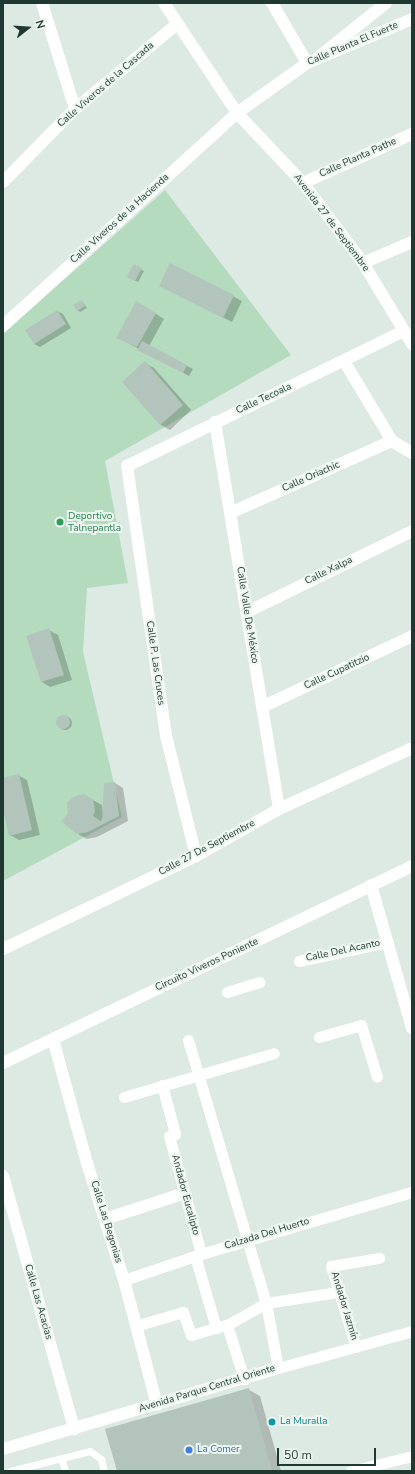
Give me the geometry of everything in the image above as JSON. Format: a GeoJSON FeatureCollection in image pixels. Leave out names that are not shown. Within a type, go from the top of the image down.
{"type":"FeatureCollection","features":[{"type":"Feature","properties":{"kind":"street"},"geometry":{"type":"LineString","coordinates":[[42,3],[74,109]]}},
{"type":"Feature","properties":{"kind":"street","name":"Avenida 27 de Septiembre"},"geometry":{"type":"LineString","coordinates":[[164,3],[237,113],[303,183],[362,263],[412,344]]}},
{"type":"Feature","properties":{"kind":"street"},"geometry":{"type":"LineString","coordinates":[[272,3],[307,63]]}},
{"type":"Feature","properties":{"kind":"street"},"geometry":{"type":"LineString","coordinates":[[319,56],[386,3]]}},
{"type":"Feature","properties":{"kind":"street","name":"Calle Planta El Fuerte"},"geometry":{"type":"LineString","coordinates":[[237,113],[319,56],[412,19]]}},
{"type":"Feature","properties":{"kind":"street","name":"Calle Viveros de la Cascada"},"geometry":{"type":"LineString","coordinates":[[3,182],[74,109],[177,24]]}},
{"type":"Feature","properties":{"kind":"street","name":"Calle Viveros de la Hacienda"},"geometry":{"type":"LineString","coordinates":[[3,326],[237,113]]}},
{"type":"Feature","properties":{"kind":"street","name":"Calle Planta Pathe"},"geometry":{"type":"LineString","coordinates":[[303,183],[412,134]]}},
{"type":"Feature","properties":{"kind":"street"},"geometry":{"type":"LineString","coordinates":[[362,263],[412,242]]}},
{"type":"Feature","properties":{"kind":"street","name":"Calle Tecoala"},"geometry":{"type":"LineString","coordinates":[[126,468],[130,462],[404,331]]}},
{"type":"Feature","properties":{"kind":"street"},"geometry":{"type":"LineString","coordinates":[[344,361],[392,441],[412,453]]}},
{"type":"Feature","properties":{"kind":"street","name":"Calle Valle De México"},"geometry":{"type":"LineString","coordinates":[[215,422],[279,809]]}},
{"type":"Feature","properties":{"kind":"street","name":"Calle Oriachic"},"geometry":{"type":"LineString","coordinates":[[230,512],[392,441]]}},
{"type":"Feature","properties":{"kind":"street","name":"Calle P. Las Cruces"},"geometry":{"type":"LineString","coordinates":[[126,468],[166,736],[196,856]]}},
{"type":"Feature","properties":{"kind":"street","name":"Calle Xalpa"},"geometry":{"type":"LineString","coordinates":[[247,612],[412,531]]}},
{"type":"Feature","properties":{"kind":"street","name":"Calle Cupatitzio"},"geometry":{"type":"LineString","coordinates":[[262,707],[412,636]]}},
{"type":"Feature","properties":{"kind":"street","name":"Calle 27 De Septiembre"},"geometry":{"type":"LineString","coordinates":[[3,949],[196,856],[279,809],[412,748]]}},
{"type":"Feature","properties":{"kind":"street","name":"Circuito Viveros Poniente"},"geometry":{"type":"LineString","coordinates":[[3,1063],[412,866]]}},
{"type":"Feature","properties":{"kind":"street"},"geometry":{"type":"LineString","coordinates":[[370,885],[388,942],[412,1028]]}},
{"type":"Feature","properties":{"kind":"street","name":"Calle Del Acanto"},"geometry":{"type":"LineString","coordinates":[[298,960],[388,942]]}},
{"type":"Feature","properties":{"kind":"street"},"geometry":{"type":"LineString","coordinates":[[227,992],[260,982]]}},
{"type":"Feature","properties":{"kind":"street"},"geometry":{"type":"LineString","coordinates":[[319,1037],[361,1025],[377,1077]]}},
{"type":"Feature","properties":{"kind":"street","name":"Calle Las Begonias"},"geometry":{"type":"LineString","coordinates":[[53,1039],[124,1280],[157,1405]]}},
{"type":"Feature","properties":{"kind":"street"},"geometry":{"type":"LineString","coordinates":[[188,1040],[210,1121],[266,1303],[278,1368]]}},
{"type":"Feature","properties":{"kind":"street"},"geometry":{"type":"LineString","coordinates":[[124,1097],[198,1074],[246,1062],[274,1053]]}},
{"type":"Feature","properties":{"kind":"street","name":"Andador Eucalipto"},"geometry":{"type":"LineString","coordinates":[[162,1085],[198,1255],[221,1326],[244,1379]]}},
{"type":"Feature","properties":{"kind":"street","name":"Calle Las Acacias"},"geometry":{"type":"LineString","coordinates":[[3,1176],[74,1429]]}},
{"type":"Feature","properties":{"kind":"street"},"geometry":{"type":"LineString","coordinates":[[105,1219],[185,1193]]}},
{"type":"Feature","properties":{"kind":"street","name":"Calzada Del Huerto"},"geometry":{"type":"LineString","coordinates":[[124,1280],[198,1255],[412,1194]]}},
{"type":"Feature","properties":{"kind":"street","name":"Andador Jazmín"},"geometry":{"type":"LineString","coordinates":[[356,1347],[331,1266],[379,1258]]}},
{"type":"Feature","properties":{"kind":"street"},"geometry":{"type":"LineString","coordinates":[[135,1326],[183,1312],[191,1335],[221,1326],[266,1303],[339,1292]]}},
{"type":"Feature","properties":{"kind":"street","name":"Avenida Parque Central Oriente"},"geometry":{"type":"LineString","coordinates":[[3,1449],[157,1405],[278,1368],[412,1331]]}},
{"type":"Feature","properties":{"kind":"street"},"geometry":{"type":"LineString","coordinates":[[351,1471],[375,1468],[412,1456]]}},
{"type":"Feature","properties":{"kind":"lane"},"geometry":{"type":"LineString","coordinates":[[10,1471],[34,1469],[61,1458],[90,1451],[101,1459],[104,1471]]}},
{"type":"Feature","properties":{"kind":"lane"},"geometry":{"type":"LineString","coordinates":[[61,1458],[65,1471]]}},
{"type":"Feature","properties":{"kind":"green space","name":"Deportivo Talnepantla"},"geometry":{"type":"Polygon","coordinates":[[[165,190],[291,355],[105,461],[128,583],[87,588],[83,652],[122,817],[3,881],[3,334],[165,190]]]}},
{"type":"Feature","properties":{"kind":"building"},"geometry":{"type":"Polygon","coordinates":[[[170,263],[234,295],[223,318],[159,286],[170,263]]]}},
{"type":"Feature","properties":{"kind":"building"},"geometry":{"type":"Polygon","coordinates":[[[134,264],[142,268],[135,281],[127,277],[134,264]]]}},
{"type":"Feature","properties":{"kind":"building"},"geometry":{"type":"Polygon","coordinates":[[[82,300],[85,306],[77,311],[73,305],[82,300]]]}},
{"type":"Feature","properties":{"kind":"building"},"geometry":{"type":"Polygon","coordinates":[[[136,301],[156,313],[137,347],[116,338],[136,301]]]}},
{"type":"Feature","properties":{"kind":"building"},"geometry":{"type":"Polygon","coordinates":[[[57,310],[66,324],[34,344],[25,330],[57,310]]]}},
{"type":"Feature","properties":{"kind":"building"},"geometry":{"type":"Polygon","coordinates":[[[142,341],[187,365],[183,373],[137,350],[142,341]]]}},
{"type":"Feature","properties":{"kind":"building"},"geometry":{"type":"Polygon","coordinates":[[[145,361],[183,405],[160,425],[122,382],[145,361]]]}},
{"type":"Feature","properties":{"kind":"building"},"geometry":{"type":"Polygon","coordinates":[[[49,628],[64,675],[41,682],[26,636],[49,628]]]}},
{"type":"Feature","properties":{"kind":"building"},"geometry":{"type":"Polygon","coordinates":[[[63,715],[68,717],[70,722],[68,727],[63,729],[58,727],[56,722],[58,717],[63,715]]]}},
{"type":"Feature","properties":{"kind":"building"},"geometry":{"type":"Polygon","coordinates":[[[19,774],[32,830],[9,836],[3,809],[3,778],[19,774]]]}},
{"type":"Feature","properties":{"kind":"building"},"geometry":{"type":"Polygon","coordinates":[[[115,782],[119,816],[88,832],[77,834],[61,821],[68,814],[67,803],[73,797],[83,794],[93,799],[95,811],[93,816],[102,822],[104,783],[115,782]]]}},
{"type":"Feature","properties":{"kind":"building","name":"La Comer"},"geometry":{"type":"Polygon","coordinates":[[[249,1388],[272,1471],[117,1471],[105,1429],[249,1388]]]}},
{"type":"Feature","properties":{"kind":"place","name":"Deportivo Talnepantla"},"geometry":{"type":"Point","coordinates":[60,522]}},
{"type":"Feature","properties":{"kind":"place","name":"La Muralla"},"geometry":{"type":"Point","coordinates":[272,1422]}},
{"type":"Feature","properties":{"kind":"place","name":"La Comer"},"geometry":{"type":"Point","coordinates":[189,1450]}}]}
